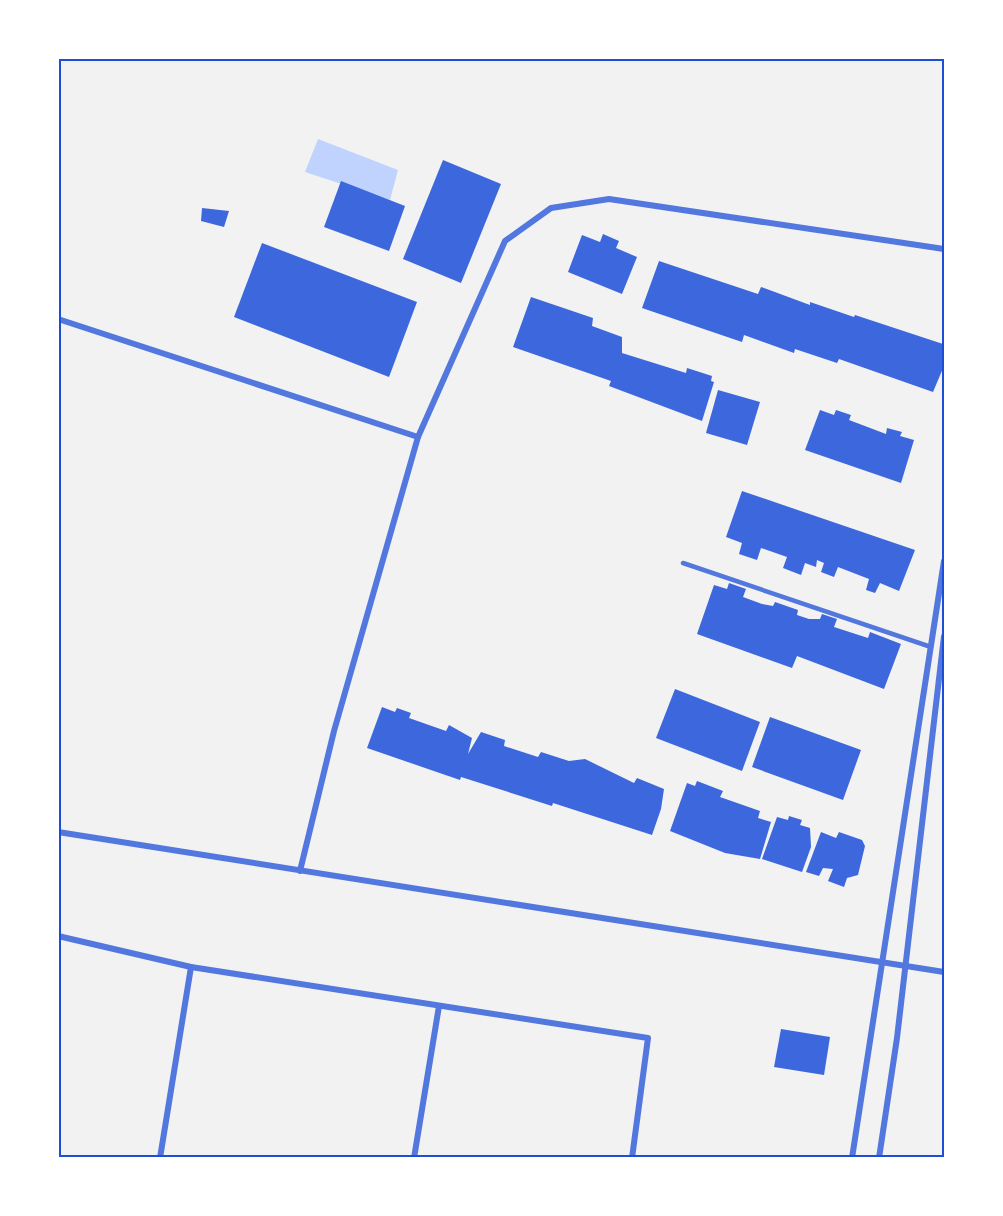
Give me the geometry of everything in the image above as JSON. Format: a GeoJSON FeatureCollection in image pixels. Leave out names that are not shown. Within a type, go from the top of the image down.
{"type":"FeatureCollection","features":[{"type":"Feature","properties":{"kind":"street"},"geometry":{"type":"LineString","coordinates":[[300,871],[334,730],[418,437],[505,241],[551,208],[609,199],[945,249]]}},
{"type":"Feature","properties":{"kind":"street"},"geometry":{"type":"LineString","coordinates":[[58,319],[418,437]]}},
{"type":"Feature","properties":{"kind":"street"},"geometry":{"type":"LineString","coordinates":[[852,1158],[945,561]]}},
{"type":"Feature","properties":{"kind":"street"},"geometry":{"type":"LineString","coordinates":[[879,1158],[945,636]]}},
{"type":"Feature","properties":{"kind":"street"},"geometry":{"type":"LineString","coordinates":[[58,832],[883,960],[945,972]]}},
{"type":"Feature","properties":{"kind":"street"},"geometry":{"type":"LineString","coordinates":[[58,936],[190,967],[648,1038],[632,1158]]}},
{"type":"Feature","properties":{"kind":"street"},"geometry":{"type":"LineString","coordinates":[[160,1158],[190,967]]}},
{"type":"Feature","properties":{"kind":"street"},"geometry":{"type":"LineString","coordinates":[[414,1158],[440,1006]]}},
{"type":"Feature","properties":{"kind":"lane"},"geometry":{"type":"LineString","coordinates":[[682,563],[931,647]]}},
{"type":"Feature","properties":{"kind":"water"},"geometry":{"type":"Polygon","coordinates":[[[318,139],[398,170],[390,200],[305,172],[318,139]]]}},
{"type":"Feature","properties":{"kind":"building"},"geometry":{"type":"Polygon","coordinates":[[[443,160],[501,184],[461,283],[403,259],[443,160]]]}},
{"type":"Feature","properties":{"kind":"building"},"geometry":{"type":"Polygon","coordinates":[[[341,181],[405,206],[389,251],[324,227],[341,181]]]}},
{"type":"Feature","properties":{"kind":"building"},"geometry":{"type":"Polygon","coordinates":[[[202,208],[229,211],[224,227],[201,221],[202,208]]]}},
{"type":"Feature","properties":{"kind":"building"},"geometry":{"type":"Polygon","coordinates":[[[603,234],[619,241],[616,248],[637,257],[622,294],[568,272],[582,235],[600,242],[603,234]]]}},
{"type":"Feature","properties":{"kind":"building"},"geometry":{"type":"Polygon","coordinates":[[[262,243],[417,302],[389,377],[234,317],[262,243]]]}},
{"type":"Feature","properties":{"kind":"building"},"geometry":{"type":"Polygon","coordinates":[[[659,261],[758,294],[761,287],[810,305],[810,302],[854,317],[855,315],[943,344],[944,366],[933,392],[839,359],[837,363],[795,349],[794,353],[744,335],[742,342],[642,308],[659,261]]]}},
{"type":"Feature","properties":{"kind":"building"},"geometry":{"type":"Polygon","coordinates":[[[531,297],[593,318],[592,326],[622,337],[622,353],[686,373],[687,368],[712,376],[711,381],[714,382],[702,421],[609,386],[611,381],[513,347],[531,297]]]}},
{"type":"Feature","properties":{"kind":"building"},"geometry":{"type":"Polygon","coordinates":[[[718,390],[760,402],[747,445],[706,433],[718,390]]]}},
{"type":"Feature","properties":{"kind":"building"},"geometry":{"type":"Polygon","coordinates":[[[820,410],[834,415],[836,410],[851,415],[849,420],[886,434],[887,428],[902,432],[900,436],[914,440],[901,483],[805,450],[820,410]]]}},
{"type":"Feature","properties":{"kind":"building"},"geometry":{"type":"Polygon","coordinates":[[[742,491],[915,550],[899,591],[880,583],[875,593],[866,590],[869,579],[838,567],[834,577],[821,572],[824,563],[817,560],[816,567],[805,563],[801,575],[783,568],[787,557],[761,548],[757,560],[739,554],[742,543],[726,537],[742,491]]]}},
{"type":"Feature","properties":{"kind":"building"},"geometry":{"type":"Polygon","coordinates":[[[729,583],[746,589],[743,597],[762,604],[773,606],[775,602],[798,610],[797,615],[809,619],[820,619],[822,614],[837,619],[834,627],[868,638],[870,632],[901,644],[884,689],[797,656],[792,668],[697,634],[714,585],[727,589],[729,583]]]}},
{"type":"Feature","properties":{"kind":"building"},"geometry":{"type":"Polygon","coordinates":[[[675,689],[760,722],[742,771],[656,738],[675,689]]]}},
{"type":"Feature","properties":{"kind":"building"},"geometry":{"type":"Polygon","coordinates":[[[382,707],[395,712],[397,708],[411,713],[409,718],[446,731],[449,725],[472,738],[468,754],[481,732],[505,740],[504,746],[538,757],[541,752],[569,761],[585,759],[634,783],[637,778],[664,789],[661,809],[652,835],[553,803],[552,806],[461,777],[460,780],[367,748],[382,707]]]}},
{"type":"Feature","properties":{"kind":"building"},"geometry":{"type":"Polygon","coordinates":[[[770,717],[861,750],[843,800],[752,767],[770,717]]]}},
{"type":"Feature","properties":{"kind":"building"},"geometry":{"type":"Polygon","coordinates":[[[697,781],[723,791],[720,797],[760,811],[758,818],[771,822],[760,859],[725,853],[670,831],[687,783],[695,786],[697,781]]]}},
{"type":"Feature","properties":{"kind":"building"},"geometry":{"type":"Polygon","coordinates":[[[789,816],[802,820],[800,825],[810,828],[811,847],[802,872],[762,859],[777,817],[788,820],[789,816]]]}},
{"type":"Feature","properties":{"kind":"building"},"geometry":{"type":"Polygon","coordinates":[[[821,832],[836,838],[839,832],[862,840],[865,846],[858,875],[847,878],[844,887],[828,881],[833,869],[823,868],[819,876],[806,872],[821,832]]]}},
{"type":"Feature","properties":{"kind":"building"},"geometry":{"type":"Polygon","coordinates":[[[781,1029],[830,1037],[824,1075],[774,1067],[781,1029]]]}}]}
